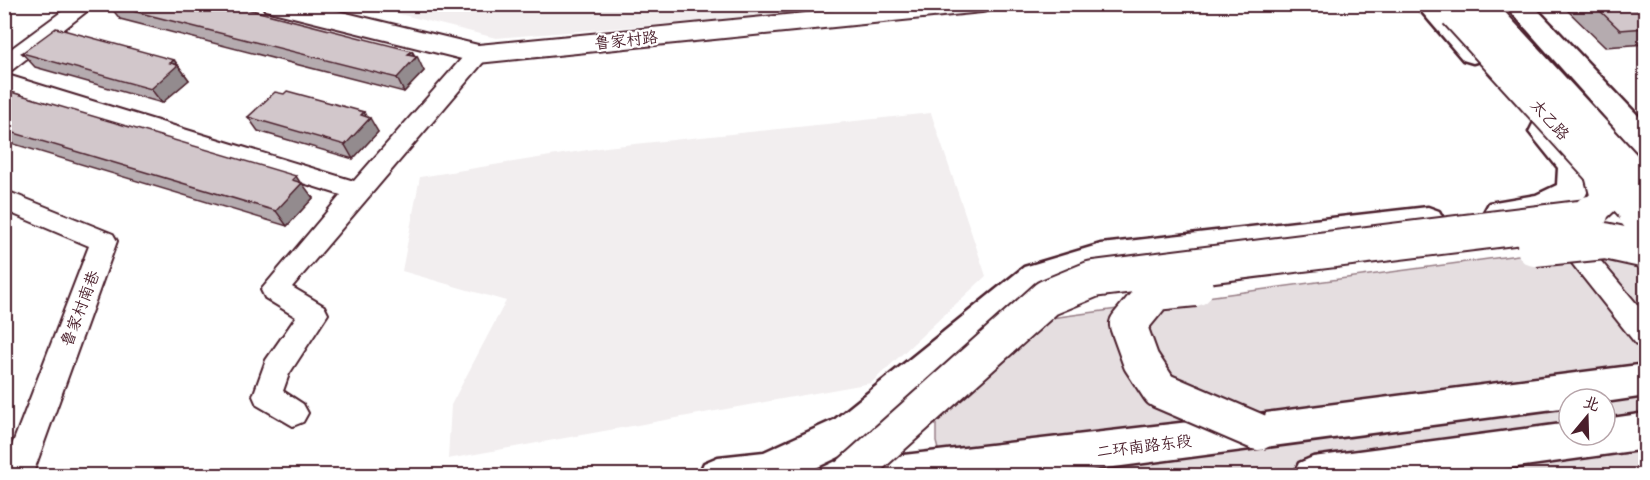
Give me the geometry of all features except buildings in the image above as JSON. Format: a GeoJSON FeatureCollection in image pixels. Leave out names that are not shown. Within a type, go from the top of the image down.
{"type":"FeatureCollection","features":[{"type":"Feature","properties":{"kind":"main road"},"geometry":{"type":"LineString","coordinates":[[1517,4],[1622,164]]}},
{"type":"Feature","properties":{"kind":"main road"},"geometry":{"type":"LineString","coordinates":[[1442,9],[1622,164]]}},
{"type":"Feature","properties":{"kind":"main road","name":"太乙路"},"geometry":{"type":"LineString","coordinates":[[1485,12],[1622,164],[1646,186]]}},
{"type":"Feature","properties":{"kind":"main road"},"geometry":{"type":"LineString","coordinates":[[718,476],[762,473],[848,433],[1036,277],[1101,257],[1541,207],[1622,164]]}},
{"type":"Feature","properties":{"kind":"main road"},"geometry":{"type":"LineString","coordinates":[[848,476],[1047,298],[1093,279],[1586,218],[1606,199],[1622,164]]}},
{"type":"Feature","properties":{"kind":"main road","name":"太乙路"},"geometry":{"type":"LineString","coordinates":[[1622,164],[1646,224]]}},
{"type":"Feature","properties":{"kind":"main road"},"geometry":{"type":"LineString","coordinates":[[1258,432],[1160,390],[1141,361],[1128,325],[1155,292],[1605,240],[1634,245],[1646,250]]}},
{"type":"Feature","properties":{"kind":"main road","name":"二环南路东段"},"geometry":{"type":"LineString","coordinates":[[886,476],[1258,432],[1646,380]]}},
{"type":"Feature","properties":{"kind":"main road"},"geometry":{"type":"LineString","coordinates":[[1314,476],[1646,431]]}},
{"type":"Feature","properties":{"kind":"street"},"geometry":{"type":"LineString","coordinates":[[4,65],[86,4]]}},
{"type":"Feature","properties":{"kind":"street","name":"鲁家村路"},"geometry":{"type":"LineString","coordinates":[[274,4],[478,54],[982,4]]}},
{"type":"Feature","properties":{"kind":"street"},"geometry":{"type":"LineString","coordinates":[[293,413],[267,396],[276,369],[314,314],[274,290],[478,54]]}},
{"type":"Feature","properties":{"kind":"street"},"geometry":{"type":"LineString","coordinates":[[4,81],[360,192]]}},
{"type":"Feature","properties":{"kind":"street","name":"鲁家村南巷"},"geometry":{"type":"LineString","coordinates":[[4,199],[104,241],[16,476]]}},
{"type":"Feature","properties":{"kind":"street"},"geometry":{"type":"LineString","coordinates":[[1541,207],[1646,336]]}},
{"type":"Feature","properties":{"kind":"shaded area"},"geometry":{"type":"Polygon","coordinates":[[[363,5],[897,5],[496,38],[363,5]]]}},
{"type":"Feature","properties":{"kind":"shaded area"},"geometry":{"type":"Polygon","coordinates":[[[931,113],[986,276],[871,383],[448,459],[451,405],[506,301],[402,271],[420,177],[606,147],[931,113]]]}},
{"type":"Feature","properties":{"kind":"shaded area"},"geometry":{"type":"Polygon","coordinates":[[[1547,251],[1645,262],[1645,475],[945,476],[936,442],[936,415],[1051,318],[1547,251]]]}}]}
